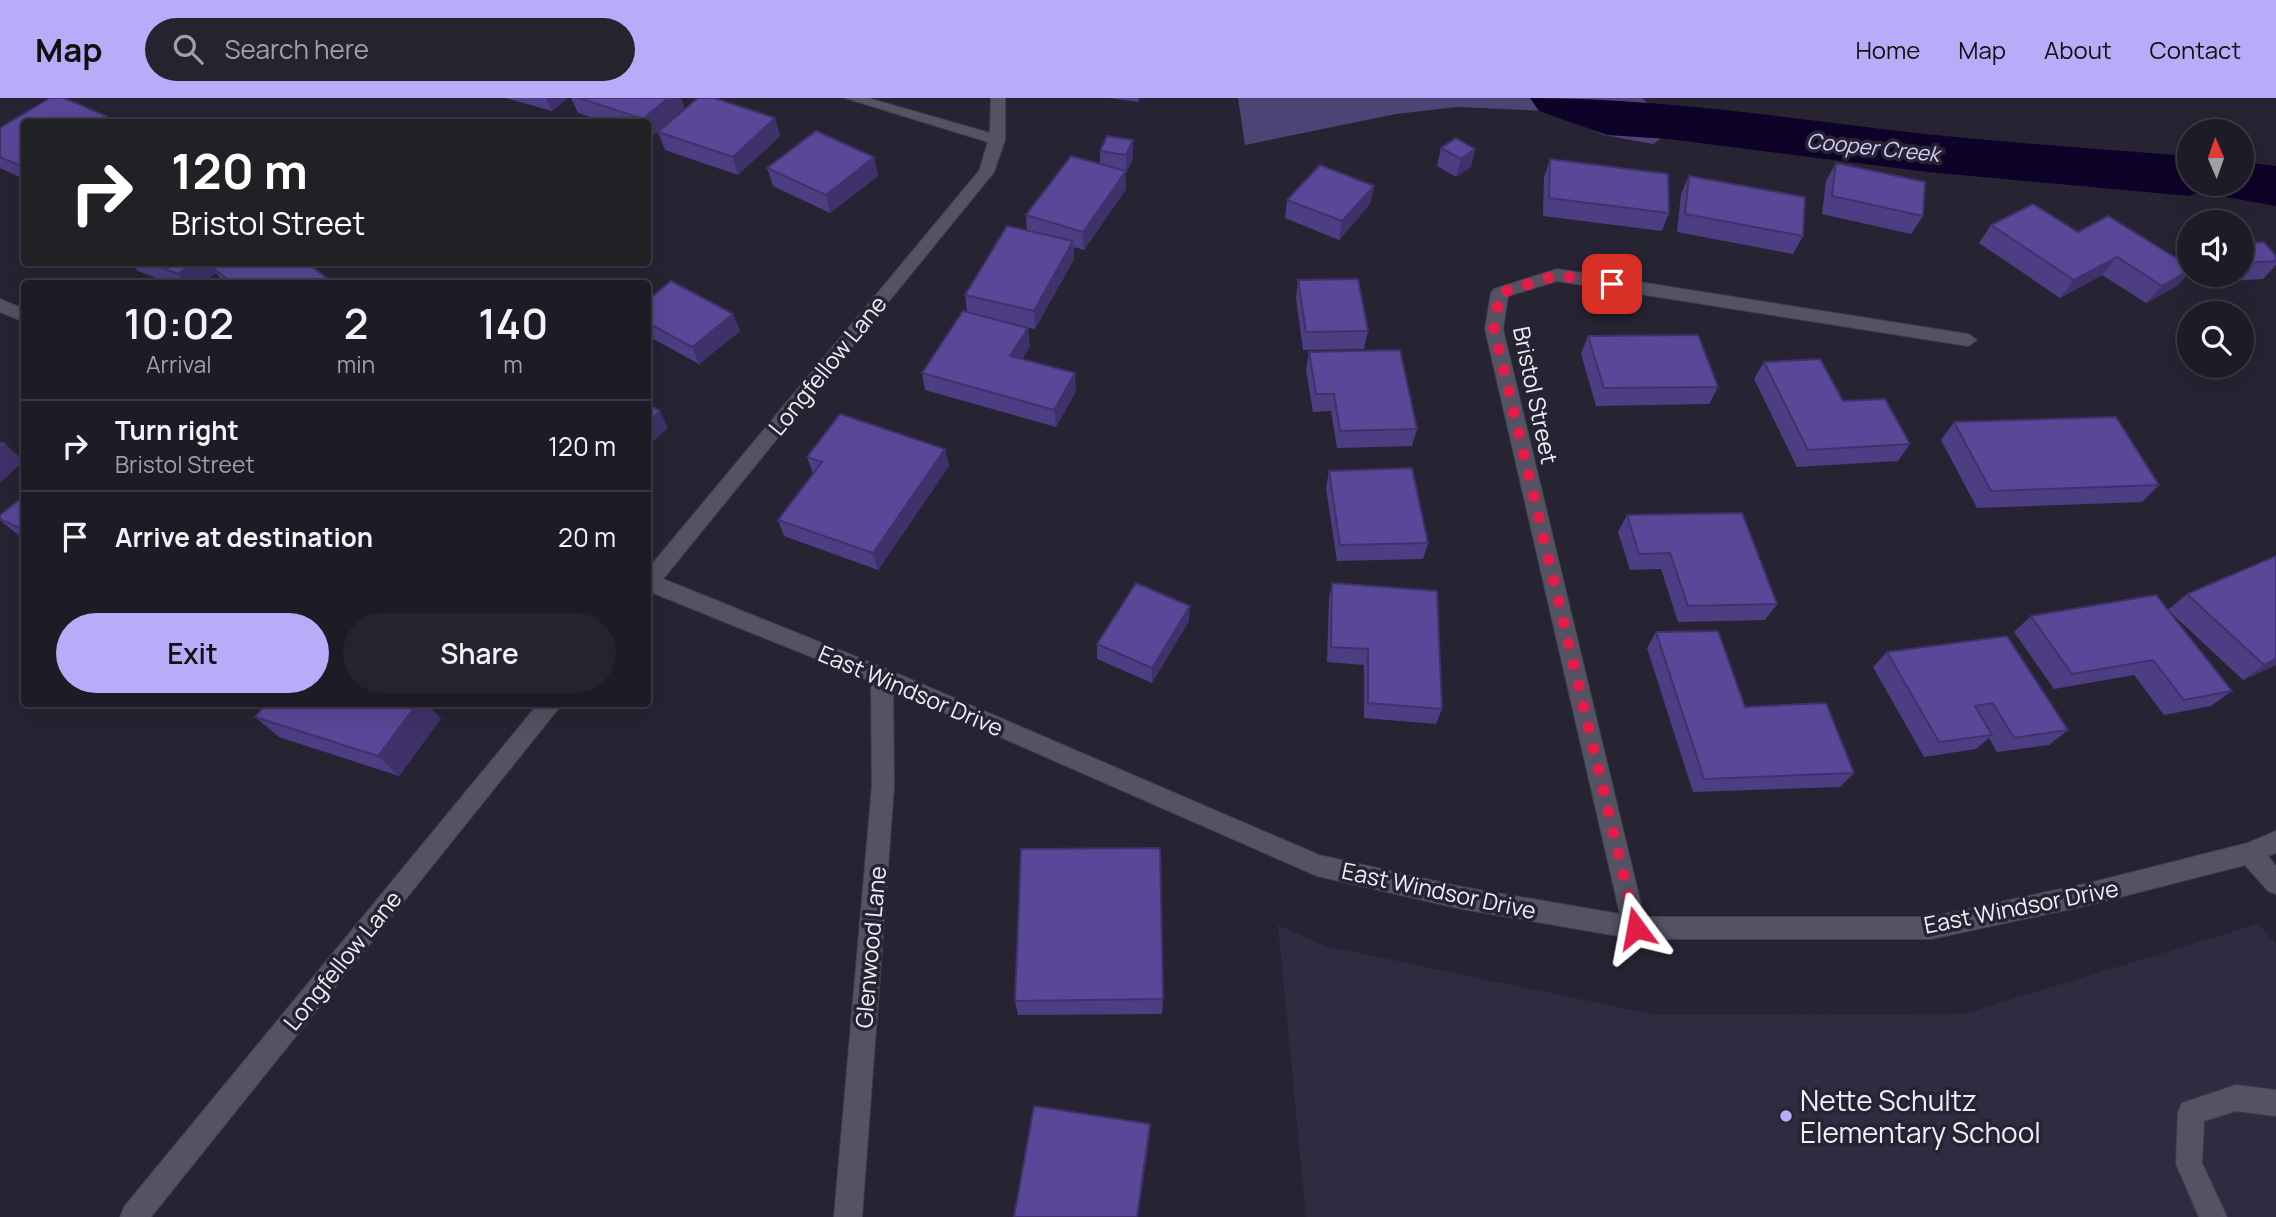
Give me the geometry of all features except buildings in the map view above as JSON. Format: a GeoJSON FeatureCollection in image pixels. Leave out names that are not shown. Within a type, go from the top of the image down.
{"type":"FeatureCollection","features":[{"type":"Feature","properties":{"kind":"street"},"geometry":{"type":"LineString","coordinates":[[852,98],[997,140]]}},
{"type":"Feature","properties":{"kind":"street","name":"Longfellow Lane"},"geometry":{"type":"LineString","coordinates":[[651,578],[986,172],[997,140],[998,98]]}},
{"type":"Feature","properties":{"kind":"street","name":"Bristol Street"},"geometry":{"type":"LineString","coordinates":[[1636,928],[1494,329],[1500,293],[1557,275],[1968,340]]}},
{"type":"Feature","properties":{"kind":"street"},"geometry":{"type":"LineString","coordinates":[[0,305],[21,315]]}},
{"type":"Feature","properties":{"kind":"street","name":"East Windsor Drive"},"geometry":{"type":"LineString","coordinates":[[651,583],[882,676],[1317,865],[1462,898],[1636,928],[1931,928],[2090,894],[2250,853],[2276,842]]}},
{"type":"Feature","properties":{"kind":"street","name":"Glenwood Lane"},"geometry":{"type":"LineString","coordinates":[[848,1217],[883,786],[882,676]]}},
{"type":"Feature","properties":{"kind":"street","name":"Longfellow Lane"},"geometry":{"type":"LineString","coordinates":[[134,1217],[549,707]]}},
{"type":"Feature","properties":{"kind":"street"},"geometry":{"type":"LineString","coordinates":[[2250,853],[2276,883]]}},
{"type":"Feature","properties":{"kind":"street"},"geometry":{"type":"LineString","coordinates":[[2213,1217],[2189,1164],[2191,1112],[2236,1098],[2276,1104]]}},
{"type":"Feature","properties":{"kind":"shaded area"},"geometry":{"type":"Polygon","coordinates":[[[1238,98],[1642,98],[1675,129],[1653,144],[1604,135],[1547,111],[1457,107],[1396,114],[1245,145],[1238,98]]]}},
{"type":"Feature","properties":{"kind":"shaded area","name":"Nette Schultz Elementary School"},"geometry":{"type":"Polygon","coordinates":[[[2258,924],[2276,944],[2276,1217],[1306,1217],[1278,925],[1325,946],[1656,1015],[1963,1014],[2258,924]]]}},
{"type":"Feature","properties":{"kind":"waterway","name":"Cooper Creek"},"geometry":{"type":"LineString","coordinates":[[1560,98],[1607,117],[1668,121],[1928,153],[2177,175]]}},
{"type":"Feature","properties":{"kind":"waterway","name":"Cooper Creek"},"geometry":{"type":"LineString","coordinates":[[2254,183],[2276,186]]}},
{"type":"Feature","properties":{"kind":"place","name":"Nette Schultz Elementary School"},"geometry":{"type":"Point","coordinates":[1786,1116]}},
{"type":"Feature","properties":{"kind":"route"},"geometry":{"type":"LineString","coordinates":[[1612,284],[1557,275],[1500,293],[1494,329],[1636,928]]}}]}
